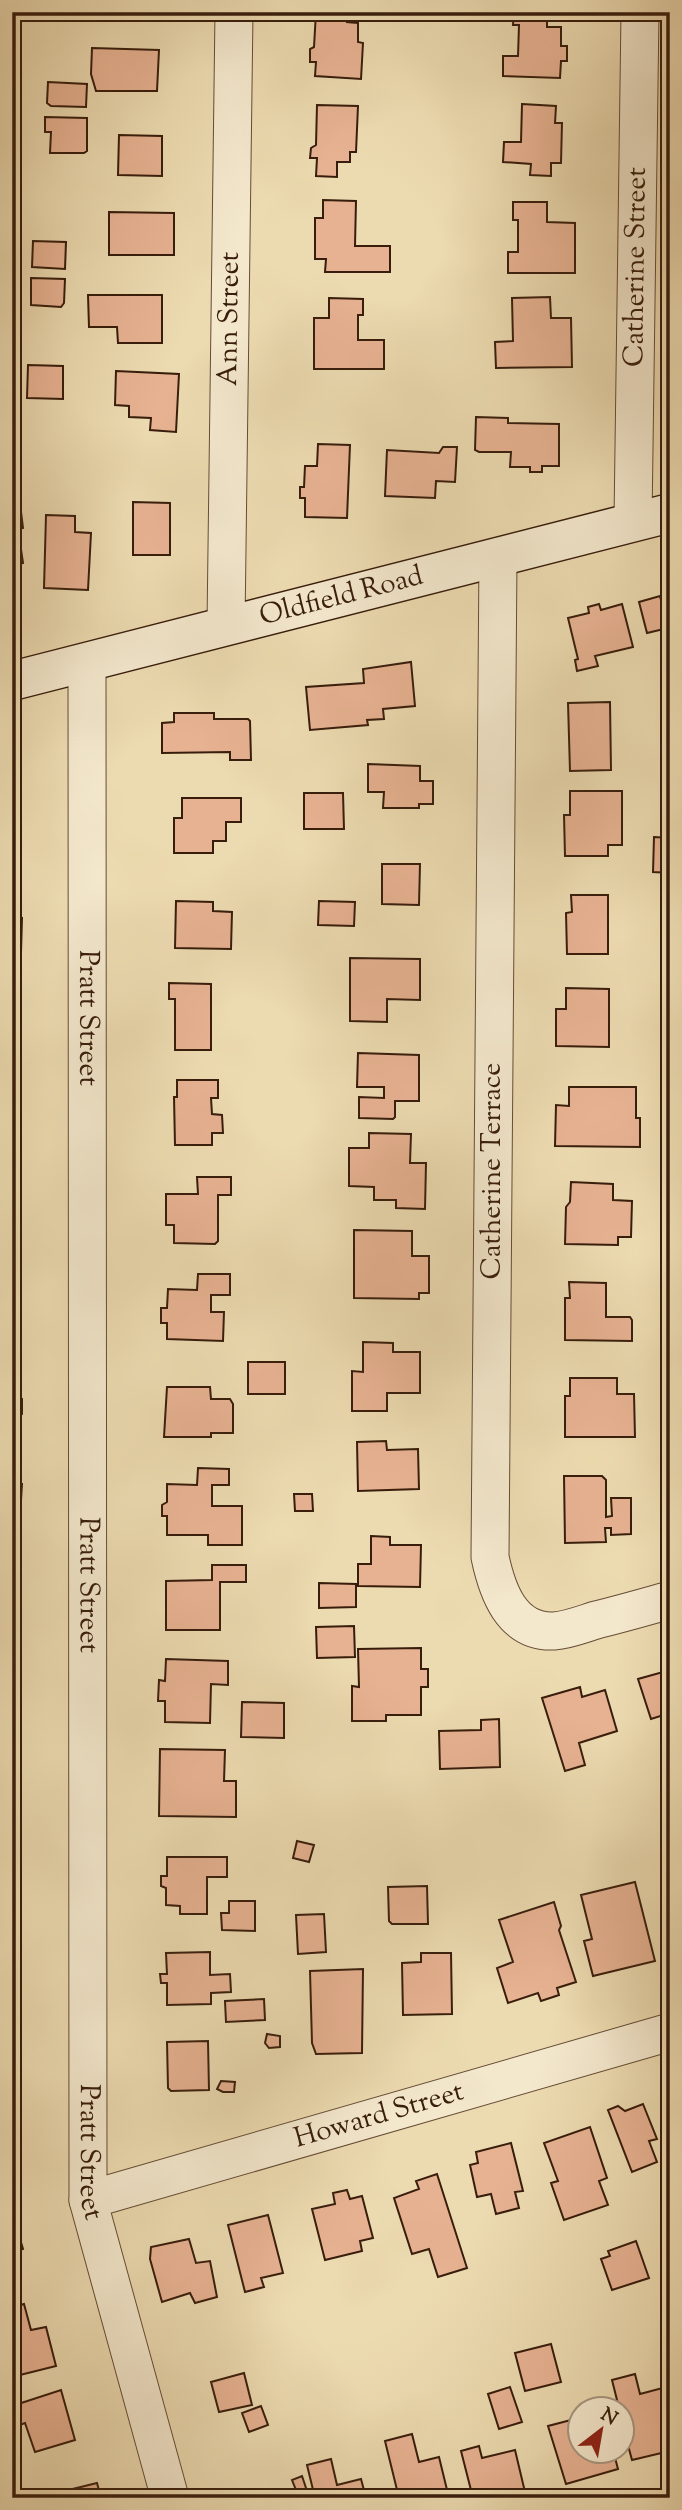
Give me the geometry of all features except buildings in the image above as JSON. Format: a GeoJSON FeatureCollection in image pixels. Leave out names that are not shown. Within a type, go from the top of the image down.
{"type":"FeatureCollection","features":[{"type":"Feature","properties":{"kind":"street","name":"Ann Street"},"geometry":{"type":"LineString","coordinates":[[226,625],[234,12]]}},
{"type":"Feature","properties":{"kind":"street","name":"Catherine Street"},"geometry":{"type":"LineString","coordinates":[[633,521],[640,12]]}},
{"type":"Feature","properties":{"kind":"street","name":"Oldfield Road"},"geometry":{"type":"LineString","coordinates":[[12,681],[670,513]]}},
{"type":"Feature","properties":{"kind":"street","name":"Catherine Terrace"},"geometry":{"type":"LineString","coordinates":[[498,557],[490,1557],[495,1584],[504,1603],[515,1616],[534,1629],[554,1631],[670,1600]]}},
{"type":"Feature","properties":{"kind":"street","name":"Pratt Street"},"geometry":{"type":"LineString","coordinates":[[87,663],[88,2200],[170,2498]]}},
{"type":"Feature","properties":{"kind":"street","name":"Howard Street"},"geometry":{"type":"LineString","coordinates":[[88,2200],[670,2032]]}}]}
